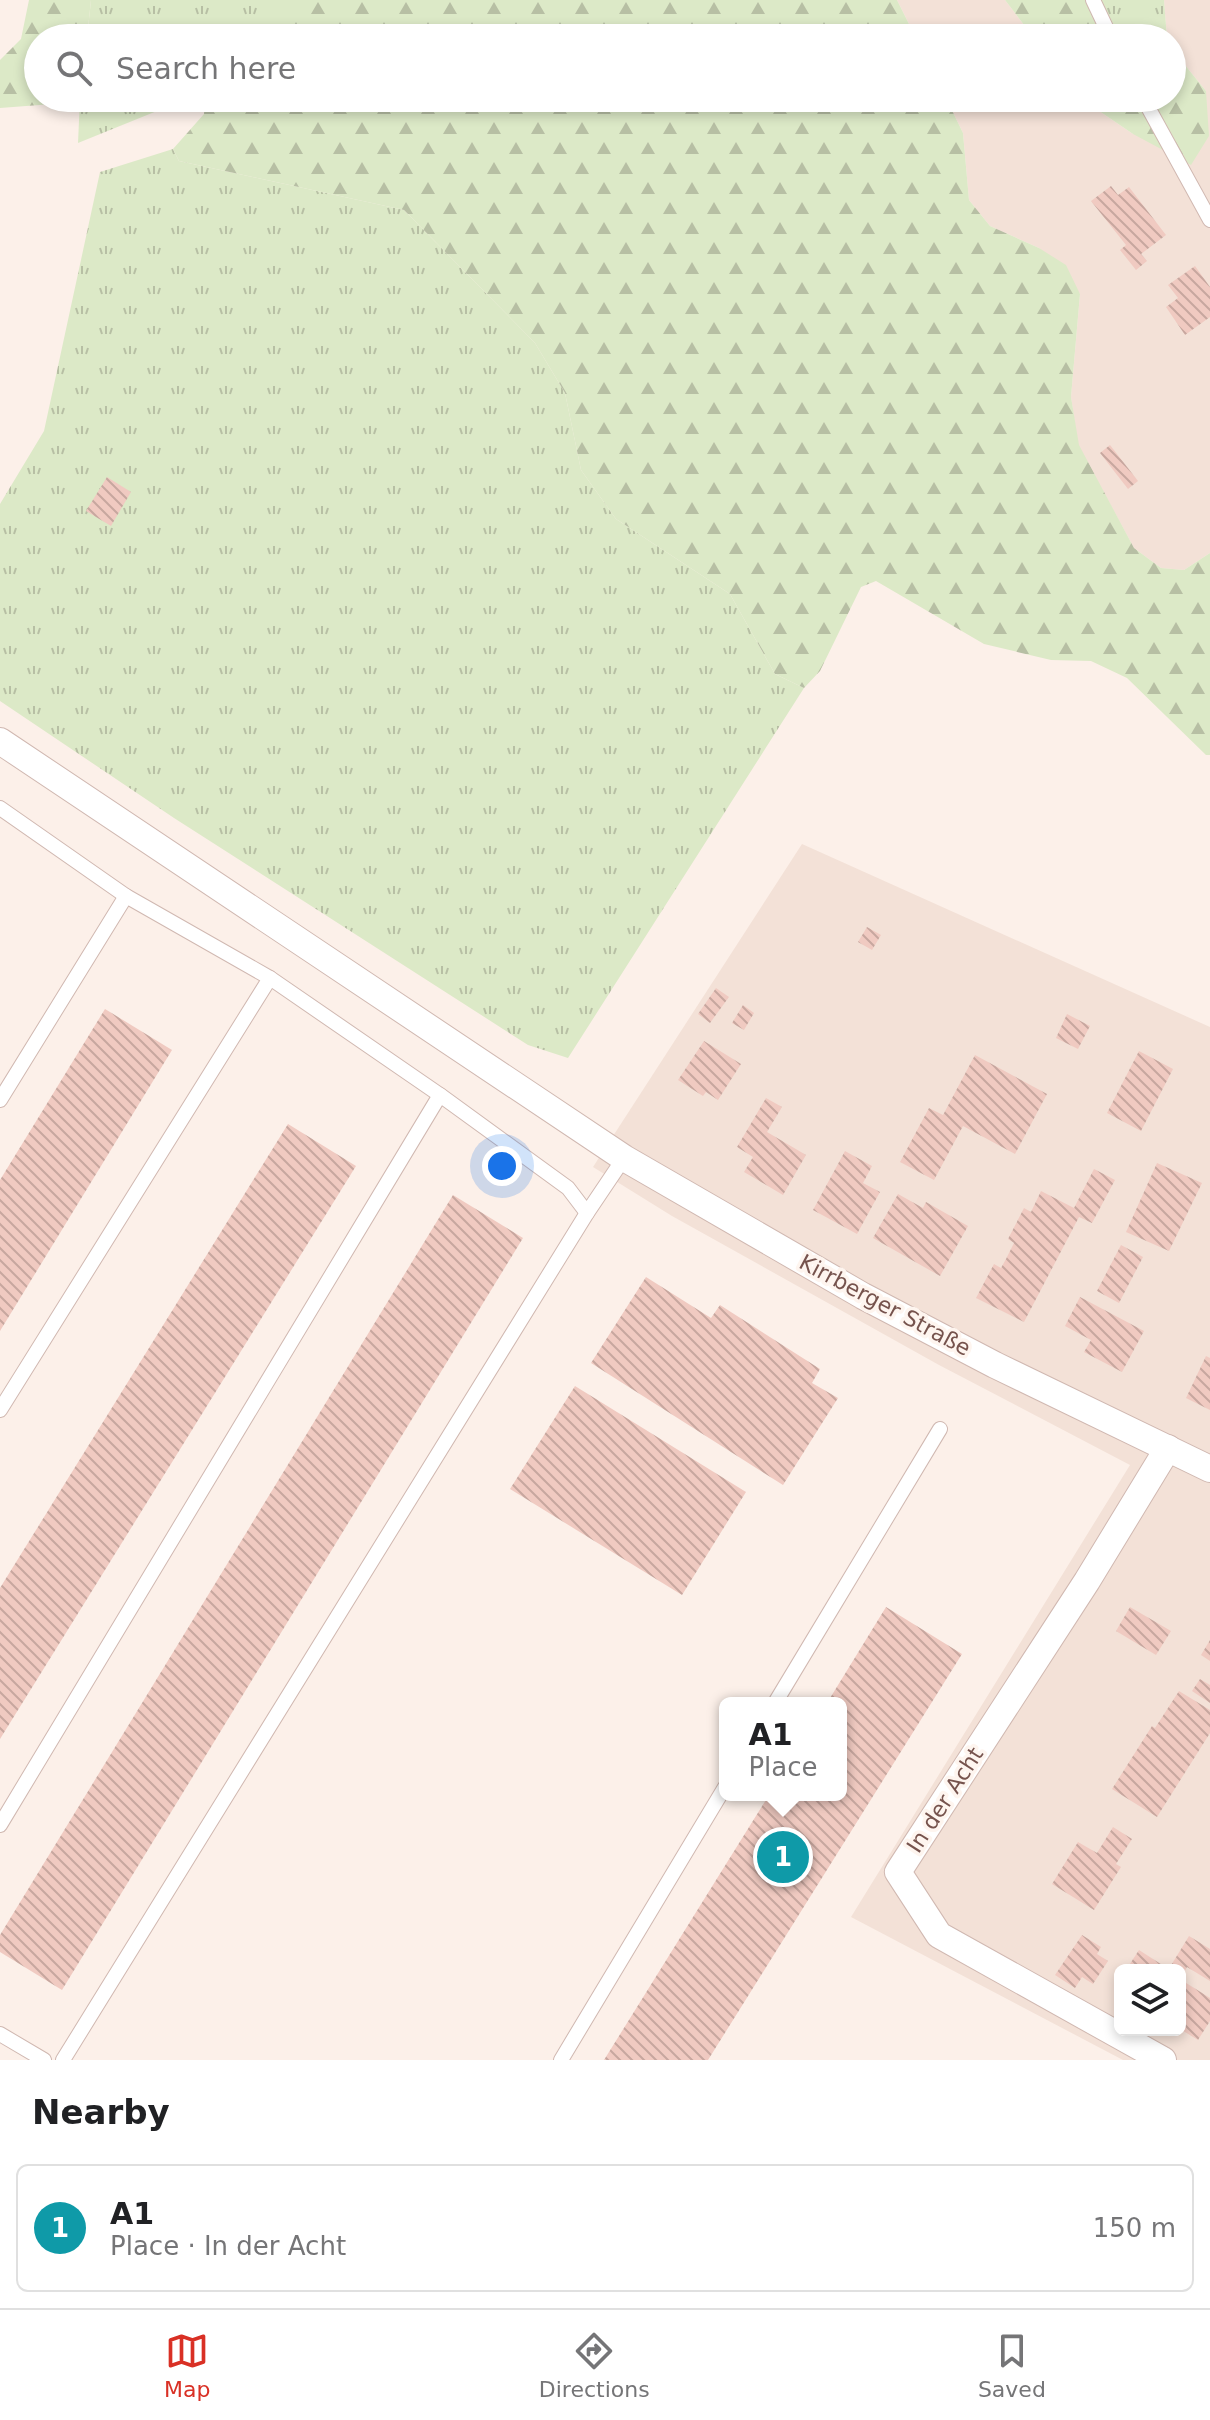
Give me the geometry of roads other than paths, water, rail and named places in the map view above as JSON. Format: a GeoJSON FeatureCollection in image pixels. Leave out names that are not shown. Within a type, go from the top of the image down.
{"type":"FeatureCollection","features":[{"type":"Feature","properties":{"kind":"street","name":"Kirrberger Straße"},"geometry":{"type":"LineString","coordinates":[[0,741],[624,1158],[863,1296],[995,1365],[1210,1469]]}},
{"type":"Feature","properties":{"kind":"street","name":"In der Acht"},"geometry":{"type":"LineString","coordinates":[[1163,2060],[939,1935],[898,1872],[1087,1581],[1168,1448]]}},
{"type":"Feature","properties":{"kind":"lane"},"geometry":{"type":"LineString","coordinates":[[1093,0],[1104,24]]}},
{"type":"Feature","properties":{"kind":"lane"},"geometry":{"type":"LineString","coordinates":[[1151,112],[1210,220]]}},
{"type":"Feature","properties":{"kind":"lane"},"geometry":{"type":"LineString","coordinates":[[0,808],[126,896],[270,978],[440,1095],[568,1188],[587,1213]]}},
{"type":"Feature","properties":{"kind":"lane"},"geometry":{"type":"LineString","coordinates":[[0,1100],[126,896]]}},
{"type":"Feature","properties":{"kind":"lane"},"geometry":{"type":"LineString","coordinates":[[0,1410],[270,978]]}},
{"type":"Feature","properties":{"kind":"lane"},"geometry":{"type":"LineString","coordinates":[[0,1825],[440,1095]]}},
{"type":"Feature","properties":{"kind":"lane"},"geometry":{"type":"LineString","coordinates":[[63,2060],[624,1158]]}},
{"type":"Feature","properties":{"kind":"lane"},"geometry":{"type":"LineString","coordinates":[[779,1697],[940,1429]]}},
{"type":"Feature","properties":{"kind":"lane"},"geometry":{"type":"LineString","coordinates":[[561,2060],[719,1797]]}},
{"type":"Feature","properties":{"kind":"lane"},"geometry":{"type":"LineString","coordinates":[[0,2034],[24,2055],[44,2060]]}},
{"type":"Feature","properties":{"kind":"place","name":"A1"},"geometry":{"type":"Point","coordinates":[783,1857]}}]}
